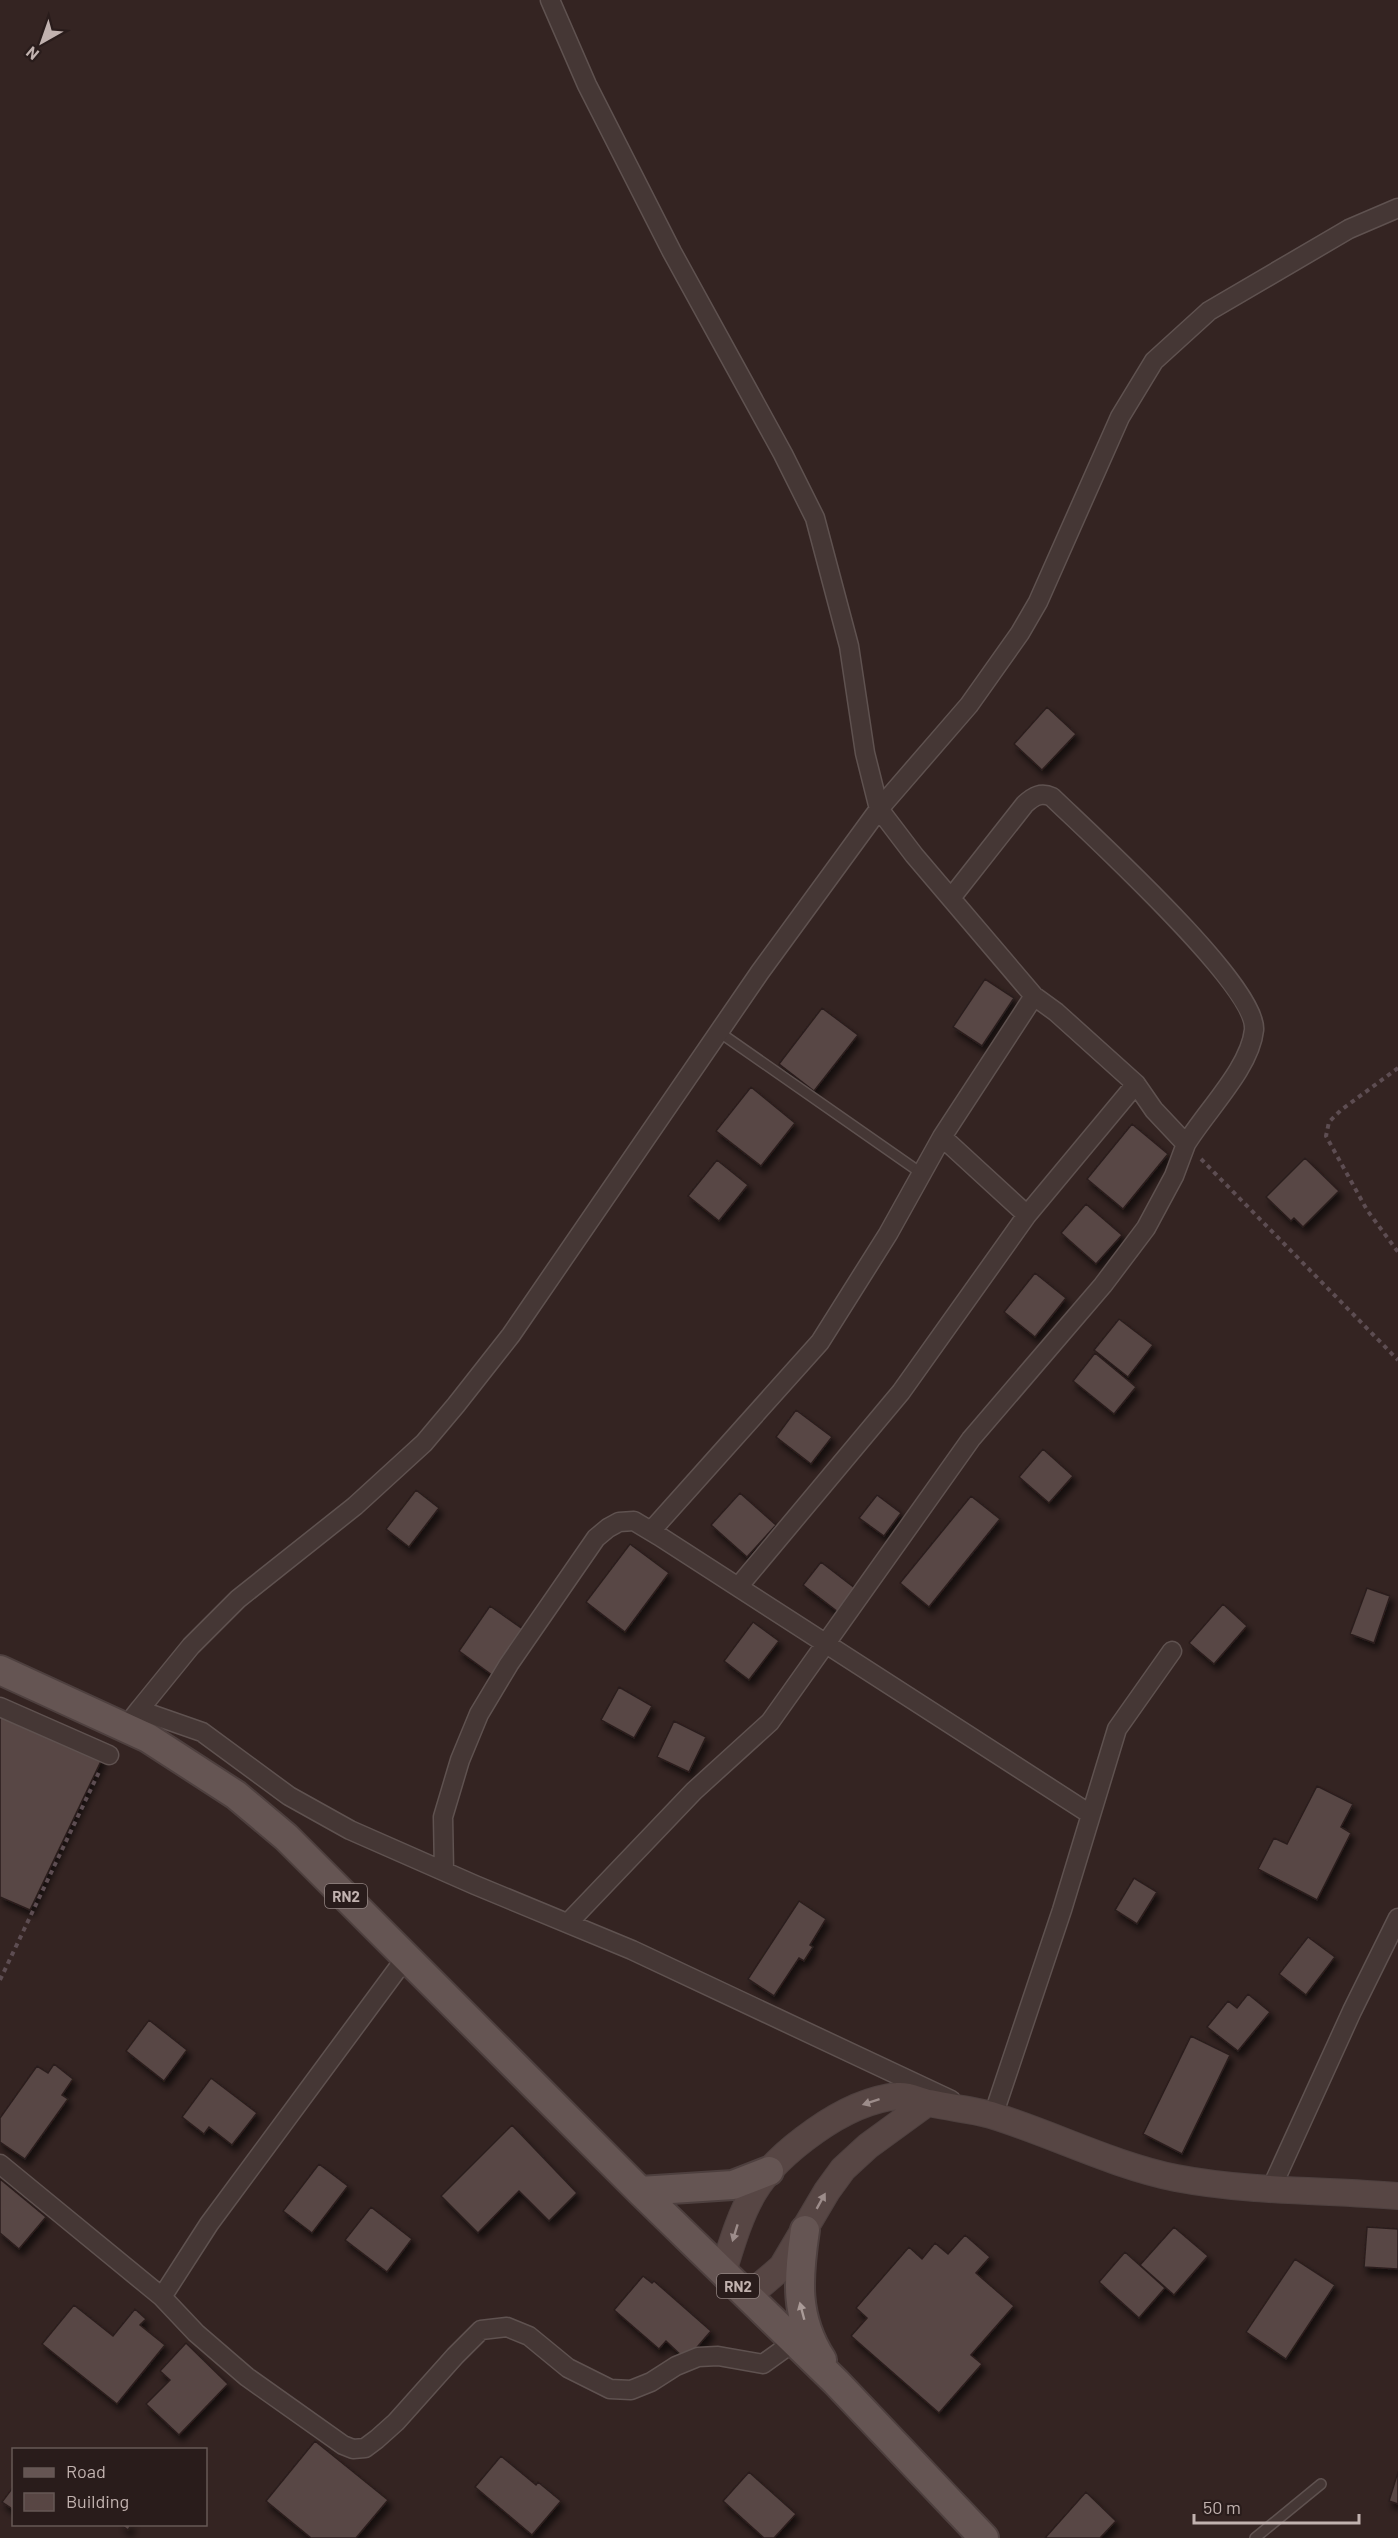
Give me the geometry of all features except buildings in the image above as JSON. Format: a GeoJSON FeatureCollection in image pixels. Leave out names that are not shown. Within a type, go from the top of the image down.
{"type":"FeatureCollection","features":[{"type":"Feature","properties":{"kind":"main road","name":"RN2"},"geometry":{"type":"LineString","coordinates":[[0,1670],[132,1719],[148,1738],[236,1795],[286,1837],[640,2191],[836,2382],[984,2538]]}},
{"type":"Feature","properties":{"kind":"main road"},"geometry":{"type":"LineString","coordinates":[[723,2272],[740,2217],[753,2191],[769,2171],[813,2133],[863,2105],[901,2096],[982,2113],[1080,2148],[1175,2178],[1270,2189],[1398,2196]]}},
{"type":"Feature","properties":{"kind":"main road"},"geometry":{"type":"LineString","coordinates":[[748,2296],[782,2268],[833,2182],[853,2159],[927,2103]]}},
{"type":"Feature","properties":{"kind":"main road"},"geometry":{"type":"LineString","coordinates":[[640,2191],[733,2185],[769,2171]]}},
{"type":"Feature","properties":{"kind":"main road"},"geometry":{"type":"LineString","coordinates":[[805,2230],[798,2281],[800,2301],[816,2351],[836,2382]]}},
{"type":"Feature","properties":{"kind":"street"},"geometry":{"type":"LineString","coordinates":[[550,0],[587,85],[666,241],[783,454],[814,518],[849,646],[865,753],[879,809],[1034,996],[1056,1012],[1136,1084],[1154,1110],[1186,1144]]}},
{"type":"Feature","properties":{"kind":"street"},"geometry":{"type":"LineString","coordinates":[[1172,1651],[1117,1729],[1062,1910],[982,2113],[632,1950],[350,1830],[289,1796],[202,1732],[132,1719],[190,1646],[237,1599],[355,1506],[424,1443],[511,1335],[719,1032],[879,809],[969,705],[1020,633],[1038,602],[1120,417],[1154,361],[1209,311],[1349,229],[1398,207]]}},
{"type":"Feature","properties":{"kind":"street"},"geometry":{"type":"LineString","coordinates":[[568,1923],[694,1791],[770,1722],[971,1439],[1103,1285],[1139,1237],[1174,1176],[1186,1144],[1236,1073],[1252,1041],[1254,1027],[1249,1010],[1225,975],[1168,911],[1052,796],[1046,794],[1033,797],[1025,804],[951,898]]}},
{"type":"Feature","properties":{"kind":"street"},"geometry":{"type":"LineString","coordinates":[[651,1531],[820,1342],[888,1233],[942,1137],[1034,996]]}},
{"type":"Feature","properties":{"kind":"street"},"geometry":{"type":"LineString","coordinates":[[738,1587],[901,1392],[1027,1215],[1136,1084]]}},
{"type":"Feature","properties":{"kind":"street"},"geometry":{"type":"LineString","coordinates":[[942,1137],[1027,1215]]}},
{"type":"Feature","properties":{"kind":"street"},"geometry":{"type":"LineString","coordinates":[[444,1871],[443,1817],[460,1760],[479,1714],[509,1664],[596,1538],[620,1521],[634,1521],[651,1531],[1090,1814]]}},
{"type":"Feature","properties":{"kind":"street"},"geometry":{"type":"LineString","coordinates":[[0,1707],[109,1755]]}},
{"type":"Feature","properties":{"kind":"street"},"geometry":{"type":"LineString","coordinates":[[1270,2189],[1352,2011],[1398,1918]]}},
{"type":"Feature","properties":{"kind":"street"},"geometry":{"type":"LineString","coordinates":[[162,2297],[209,2224],[407,1956]]}},
{"type":"Feature","properties":{"kind":"street"},"geometry":{"type":"LineString","coordinates":[[0,2164],[162,2297],[196,2333],[247,2377],[343,2445],[353,2448],[365,2448],[396,2422],[481,2330],[507,2327],[529,2336],[568,2368],[610,2388],[631,2390],[698,2357],[718,2356],[763,2364],[795,2341]]}},
{"type":"Feature","properties":{"kind":"lane"},"geometry":{"type":"LineString","coordinates":[[719,1032],[921,1173]]}},
{"type":"Feature","properties":{"kind":"lane"},"geometry":{"type":"LineString","coordinates":[[1255,2538],[1321,2484]]}},
{"type":"Feature","properties":{"kind":"path"},"geometry":{"type":"LineString","coordinates":[[1398,1068],[1341,1110],[1329,1122],[1326,1136],[1367,1210],[1398,1252]]}},
{"type":"Feature","properties":{"kind":"path"},"geometry":{"type":"LineString","coordinates":[[1186,1144],[1398,1360]]}},
{"type":"Feature","properties":{"kind":"path"},"geometry":{"type":"LineString","coordinates":[[0,1980],[56,1866],[93,1781],[109,1755]]}}]}
